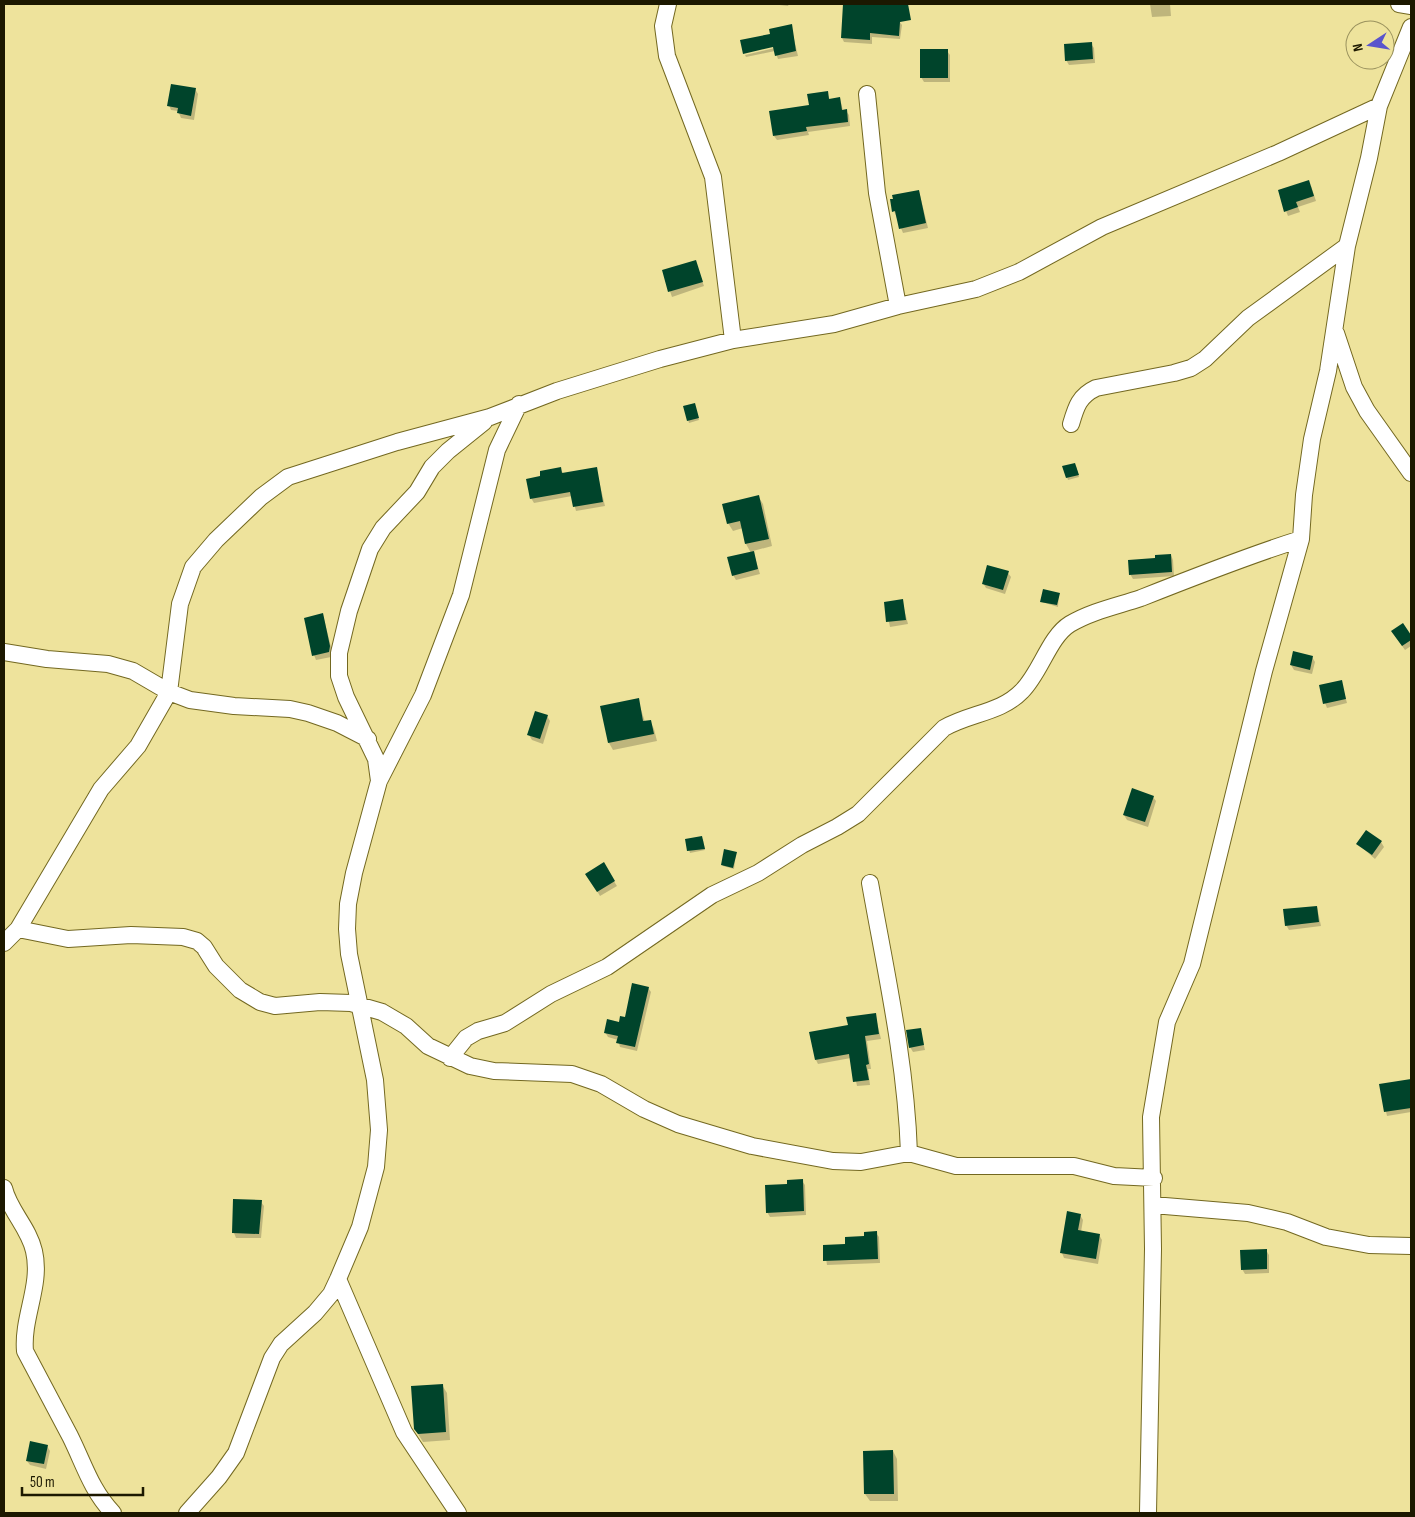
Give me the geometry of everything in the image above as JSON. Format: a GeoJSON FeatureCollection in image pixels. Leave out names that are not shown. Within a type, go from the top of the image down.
{"type":"FeatureCollection","features":[{"type":"Feature","properties":{"kind":"street"},"geometry":{"type":"LineString","coordinates":[[668,4],[663,26],[667,56],[713,177],[732,340]]}},
{"type":"Feature","properties":{"kind":"street"},"geometry":{"type":"LineString","coordinates":[[1399,4],[1411,6]]}},
{"type":"Feature","properties":{"kind":"street"},"geometry":{"type":"LineString","coordinates":[[1148,1513],[1154,1178],[1151,1118],[1167,1022],[1192,964],[1264,671],[1301,539],[1304,495],[1312,439],[1335,328],[1347,246],[1370,158],[1379,106],[1411,27]]}},
{"type":"Feature","properties":{"kind":"street"},"geometry":{"type":"LineString","coordinates":[[867,94],[877,193],[898,306]]}},
{"type":"Feature","properties":{"kind":"street"},"geometry":{"type":"LineString","coordinates":[[4,943],[18,929],[102,789],[138,746],[169,692],[180,604],[193,567],[216,540],[261,497],[288,477],[318,465],[490,417],[519,404],[660,359],[732,340],[834,324],[898,306],[976,289],[1019,272],[1102,227],[1278,152],[1379,106]]}},
{"type":"Feature","properties":{"kind":"street"},"geometry":{"type":"LineString","coordinates":[[1071,424],[1077,404],[1084,394],[1096,388],[1174,373],[1191,368],[1206,359],[1248,318],[1347,246]]}},
{"type":"Feature","properties":{"kind":"street"},"geometry":{"type":"LineString","coordinates":[[1335,328],[1354,387],[1387,441],[1411,473]]}},
{"type":"Feature","properties":{"kind":"street"},"geometry":{"type":"LineString","coordinates":[[187,1513],[219,1477],[236,1453],[272,1358],[281,1344],[315,1313],[331,1294],[360,1227],[376,1166],[379,1130],[374,1080],[349,954],[348,904],[354,873],[379,781],[423,695],[458,604],[497,450],[519,404]]}},
{"type":"Feature","properties":{"kind":"street"},"geometry":{"type":"LineString","coordinates":[[379,781],[376,759],[339,676],[339,653],[350,611],[370,549],[383,528],[417,492],[432,468],[448,451],[490,417]]}},
{"type":"Feature","properties":{"kind":"street"},"geometry":{"type":"LineString","coordinates":[[450,1058],[466,1038],[478,1031],[505,1023],[550,994],[607,967],[712,895],[758,872],[858,814],[944,728],[961,718],[1010,702],[1022,692],[1041,666],[1054,640],[1068,625],[1093,613],[1124,604],[1249,555],[1301,539]]}},
{"type":"Feature","properties":{"kind":"street"},"geometry":{"type":"LineString","coordinates":[[4,652],[108,664],[133,671],[169,692],[190,700],[234,706],[290,709],[308,712],[337,723],[368,740]]}},
{"type":"Feature","properties":{"kind":"street"},"geometry":{"type":"LineString","coordinates":[[870,884],[902,1057],[908,1108],[909,1153]]}},
{"type":"Feature","properties":{"kind":"street"},"geometry":{"type":"LineString","coordinates":[[18,929],[68,939],[131,935],[183,937],[204,946],[216,966],[240,990],[260,1002],[275,1006],[320,1002],[351,1003],[382,1012],[406,1026],[428,1046],[470,1066],[494,1071],[572,1074],[602,1084],[644,1109],[678,1124],[752,1146],[833,1161],[861,1162],[909,1153],[956,1166],[1074,1166],[1114,1176],[1154,1178]]}},
{"type":"Feature","properties":{"kind":"street"},"geometry":{"type":"LineString","coordinates":[[4,1188],[34,1250],[35,1292],[24,1338],[25,1351],[71,1438],[87,1477],[101,1500],[113,1513]]}},
{"type":"Feature","properties":{"kind":"street"},"geometry":{"type":"LineString","coordinates":[[1153,1205],[1248,1213],[1288,1222],[1326,1236],[1360,1244],[1411,1246]]}},
{"type":"Feature","properties":{"kind":"street"},"geometry":{"type":"LineString","coordinates":[[338,1279],[404,1432],[458,1513]]}},
{"type":"Feature","properties":{"kind":"building"},"geometry":{"type":"Polygon","coordinates":[[[843,4],[908,4],[911,20],[900,22],[899,36],[870,33],[870,40],[841,38],[843,4]]]}},
{"type":"Feature","properties":{"kind":"building"},"geometry":{"type":"Polygon","coordinates":[[[792,24],[796,51],[775,56],[773,47],[743,54],[740,40],[770,34],[769,29],[792,24]]]}},
{"type":"Feature","properties":{"kind":"building"},"geometry":{"type":"Polygon","coordinates":[[[1092,42],[1093,59],[1065,61],[1064,44],[1092,42]]]}},
{"type":"Feature","properties":{"kind":"building"},"geometry":{"type":"Polygon","coordinates":[[[920,49],[948,49],[948,78],[920,78],[920,49]]]}},
{"type":"Feature","properties":{"kind":"building"},"geometry":{"type":"Polygon","coordinates":[[[171,84],[196,88],[191,116],[177,113],[178,108],[167,106],[171,84]]]}},
{"type":"Feature","properties":{"kind":"building"},"geometry":{"type":"Polygon","coordinates":[[[828,91],[829,99],[840,97],[842,110],[847,109],[848,122],[806,127],[807,131],[773,136],[769,111],[809,105],[807,94],[828,91]]]}},
{"type":"Feature","properties":{"kind":"building"},"geometry":{"type":"Polygon","coordinates":[[[1309,180],[1314,196],[1296,202],[1298,207],[1284,212],[1278,190],[1309,180]]]}},
{"type":"Feature","properties":{"kind":"building"},"geometry":{"type":"Polygon","coordinates":[[[919,190],[926,223],[899,229],[895,211],[892,212],[890,199],[893,199],[892,195],[919,190]]]}},
{"type":"Feature","properties":{"kind":"building"},"geometry":{"type":"Polygon","coordinates":[[[696,260],[703,282],[668,292],[662,270],[696,260]]]}},
{"type":"Feature","properties":{"kind":"building"},"geometry":{"type":"Polygon","coordinates":[[[695,403],[699,418],[687,421],[683,406],[695,403]]]}},
{"type":"Feature","properties":{"kind":"building"},"geometry":{"type":"Polygon","coordinates":[[[1075,463],[1079,475],[1066,478],[1062,466],[1075,463]]]}},
{"type":"Feature","properties":{"kind":"building"},"geometry":{"type":"Polygon","coordinates":[[[561,467],[562,473],[597,467],[603,502],[573,507],[570,492],[530,499],[526,479],[540,476],[540,471],[561,467]]]}},
{"type":"Feature","properties":{"kind":"building"},"geometry":{"type":"Polygon","coordinates":[[[759,495],[769,539],[745,544],[740,521],[727,524],[722,504],[759,495]]]}},
{"type":"Feature","properties":{"kind":"building"},"geometry":{"type":"Polygon","coordinates":[[[754,551],[758,569],[732,576],[727,557],[754,551]]]}},
{"type":"Feature","properties":{"kind":"building"},"geometry":{"type":"Polygon","coordinates":[[[1171,554],[1172,572],[1129,575],[1128,560],[1155,558],[1155,555],[1171,554]]]}},
{"type":"Feature","properties":{"kind":"building"},"geometry":{"type":"Polygon","coordinates":[[[987,565],[1009,571],[1003,590],[982,584],[987,565]]]}},
{"type":"Feature","properties":{"kind":"building"},"geometry":{"type":"Polygon","coordinates":[[[1043,589],[1060,593],[1057,605],[1040,602],[1043,589]]]}},
{"type":"Feature","properties":{"kind":"building"},"geometry":{"type":"Polygon","coordinates":[[[903,599],[906,620],[886,622],[884,602],[903,599]]]}},
{"type":"Feature","properties":{"kind":"building"},"geometry":{"type":"Polygon","coordinates":[[[323,613],[330,646],[329,652],[312,656],[304,618],[323,613]]]}},
{"type":"Feature","properties":{"kind":"building"},"geometry":{"type":"Polygon","coordinates":[[[1403,623],[1411,635],[1411,640],[1402,646],[1391,631],[1403,623]]]}},
{"type":"Feature","properties":{"kind":"building"},"geometry":{"type":"Polygon","coordinates":[[[1293,651],[1313,656],[1310,670],[1290,665],[1293,651]]]}},
{"type":"Feature","properties":{"kind":"building"},"geometry":{"type":"Polygon","coordinates":[[[1342,680],[1346,699],[1323,704],[1319,685],[1342,680]]]}},
{"type":"Feature","properties":{"kind":"building"},"geometry":{"type":"Polygon","coordinates":[[[639,698],[643,721],[651,720],[654,734],[608,743],[600,706],[639,698]]]}},
{"type":"Feature","properties":{"kind":"building"},"geometry":{"type":"Polygon","coordinates":[[[535,711],[548,715],[540,739],[527,735],[535,711]]]}},
{"type":"Feature","properties":{"kind":"building"},"geometry":{"type":"Polygon","coordinates":[[[1132,788],[1154,796],[1145,822],[1123,815],[1132,788]]]}},
{"type":"Feature","properties":{"kind":"building"},"geometry":{"type":"Polygon","coordinates":[[[1366,830],[1382,841],[1372,855],[1356,844],[1366,830]]]}},
{"type":"Feature","properties":{"kind":"building"},"geometry":{"type":"Polygon","coordinates":[[[702,836],[705,849],[687,851],[685,839],[702,836]]]}},
{"type":"Feature","properties":{"kind":"building"},"geometry":{"type":"Polygon","coordinates":[[[724,849],[737,852],[733,868],[721,865],[724,849]]]}},
{"type":"Feature","properties":{"kind":"building"},"geometry":{"type":"Polygon","coordinates":[[[604,862],[615,881],[597,892],[585,874],[604,862]]]}},
{"type":"Feature","properties":{"kind":"building"},"geometry":{"type":"Polygon","coordinates":[[[1317,906],[1319,922],[1285,926],[1283,909],[1317,906]]]}},
{"type":"Feature","properties":{"kind":"building"},"geometry":{"type":"Polygon","coordinates":[[[632,983],[649,987],[635,1047],[616,1043],[618,1036],[604,1033],[607,1019],[619,1022],[620,1016],[625,1017],[632,983]]]}},
{"type":"Feature","properties":{"kind":"building"},"geometry":{"type":"Polygon","coordinates":[[[876,1013],[879,1034],[865,1036],[869,1064],[866,1065],[869,1080],[853,1082],[849,1054],[815,1060],[809,1032],[848,1025],[846,1017],[876,1013]]]}},
{"type":"Feature","properties":{"kind":"building"},"geometry":{"type":"Polygon","coordinates":[[[921,1028],[924,1045],[909,1048],[906,1030],[921,1028]]]}},
{"type":"Feature","properties":{"kind":"building"},"geometry":{"type":"Polygon","coordinates":[[[1411,1079],[1411,1108],[1384,1112],[1379,1084],[1411,1079]]]}},
{"type":"Feature","properties":{"kind":"building"},"geometry":{"type":"Polygon","coordinates":[[[803,1179],[804,1211],[766,1213],[765,1185],[787,1184],[787,1180],[803,1179]]]}},
{"type":"Feature","properties":{"kind":"building"},"geometry":{"type":"Polygon","coordinates":[[[233,1199],[262,1200],[259,1234],[232,1233],[233,1199]]]}},
{"type":"Feature","properties":{"kind":"building"},"geometry":{"type":"Polygon","coordinates":[[[1067,1211],[1081,1214],[1078,1230],[1100,1234],[1096,1259],[1060,1253],[1067,1211]]]}},
{"type":"Feature","properties":{"kind":"building"},"geometry":{"type":"Polygon","coordinates":[[[877,1231],[878,1259],[823,1261],[823,1245],[845,1244],[845,1237],[864,1236],[864,1232],[877,1231]]]}},
{"type":"Feature","properties":{"kind":"building"},"geometry":{"type":"Polygon","coordinates":[[[1267,1249],[1267,1269],[1241,1270],[1240,1250],[1267,1249]]]}},
{"type":"Feature","properties":{"kind":"building"},"geometry":{"type":"Polygon","coordinates":[[[443,1384],[446,1432],[418,1434],[414,1429],[411,1386],[443,1384]]]}},
{"type":"Feature","properties":{"kind":"building"},"geometry":{"type":"Polygon","coordinates":[[[30,1441],[48,1445],[44,1464],[26,1461],[30,1441]]]}},
{"type":"Feature","properties":{"kind":"building"},"geometry":{"type":"Polygon","coordinates":[[[893,1450],[894,1494],[864,1494],[863,1451],[893,1450]]]}}]}
